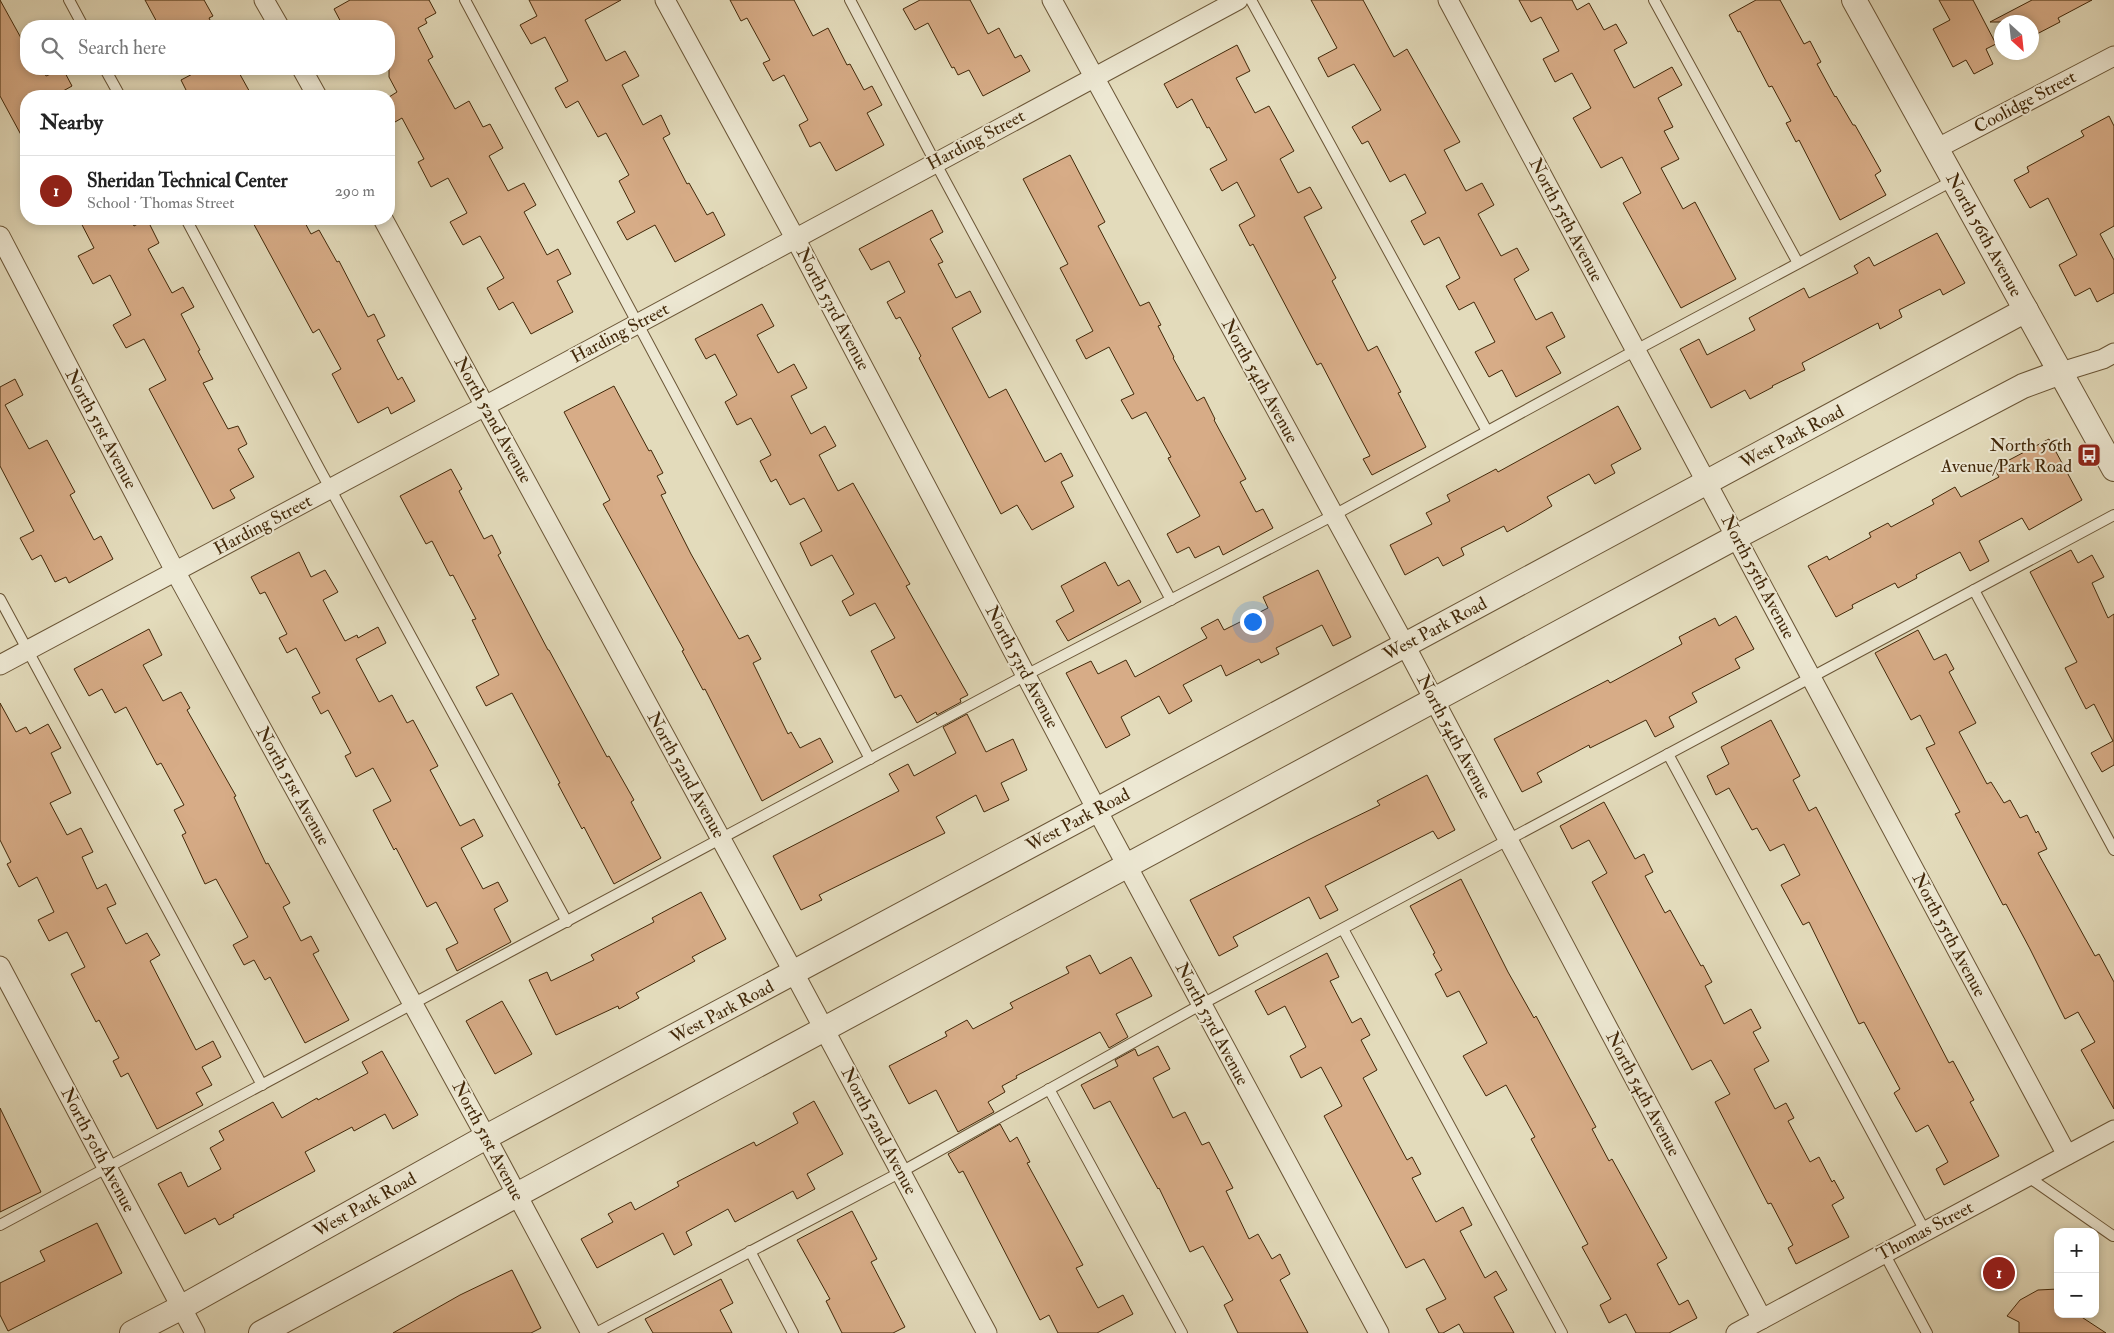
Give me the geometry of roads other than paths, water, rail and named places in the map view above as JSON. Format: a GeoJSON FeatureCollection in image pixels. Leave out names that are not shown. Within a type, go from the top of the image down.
{"type":"FeatureCollection","features":[{"type":"Feature","properties":{"kind":"street"},"geometry":{"type":"LineString","coordinates":[[264,0],[276,20]]}},
{"type":"Feature","properties":{"kind":"street","name":"North 53rd Avenue"},"geometry":{"type":"LineString","coordinates":[[665,0],[795,238],[1097,810],[1379,1333]]}},
{"type":"Feature","properties":{"kind":"street","name":"North 54th Avenue"},"geometry":{"type":"LineString","coordinates":[[1052,0],[1405,645],[1762,1319]]}},
{"type":"Feature","properties":{"kind":"street","name":"Harding Street"},"geometry":{"type":"LineString","coordinates":[[0,665],[1238,0]]}},
{"type":"Feature","properties":{"kind":"street","name":"North 55th Avenue"},"geometry":{"type":"LineString","coordinates":[[1448,0],[2066,1155]]}},
{"type":"Feature","properties":{"kind":"street","name":"North 56th Avenue"},"geometry":{"type":"LineString","coordinates":[[1854,0],[2114,469]]}},
{"type":"Feature","properties":{"kind":"street","name":"Coolidge Street"},"geometry":{"type":"LineString","coordinates":[[1936,149],[2114,56]]}},
{"type":"Feature","properties":{"kind":"street"},"geometry":{"type":"LineString","coordinates":[[305,75],[314,90]]}},
{"type":"Feature","properties":{"kind":"street","name":"North 52nd Avenue"},"geometry":{"type":"LineString","coordinates":[[386,225],[794,973],[987,1333]]}},
{"type":"Feature","properties":{"kind":"street","name":"North 51st Avenue"},"geometry":{"type":"LineString","coordinates":[[0,236],[175,571],[486,1137],[591,1333]]}},
{"type":"Feature","properties":{"kind":"street","name":"West Park Road"},"geometry":{"type":"LineString","coordinates":[[132,1333],[486,1137],[2026,310]]}},
{"type":"Feature","properties":{"kind":"street"},"geometry":{"type":"LineString","coordinates":[[261,1333],[1736,537],[2023,386],[2103,359],[2114,353]]}},
{"type":"Feature","properties":{"kind":"street","name":"North 50th Avenue"},"geometry":{"type":"LineString","coordinates":[[0,966],[196,1333]]}},
{"type":"Feature","properties":{"kind":"street","name":"Thomas Street"},"geometry":{"type":"LineString","coordinates":[[1736,1333],[2114,1130]]}},
{"type":"Feature","properties":{"kind":"lane"},"geometry":{"type":"LineString","coordinates":[[69,0],[80,20]]}},
{"type":"Feature","properties":{"kind":"lane"},"geometry":{"type":"LineString","coordinates":[[465,0],[870,759]]}},
{"type":"Feature","properties":{"kind":"lane"},"geometry":{"type":"LineString","coordinates":[[850,0],[1171,600]]}},
{"type":"Feature","properties":{"kind":"lane"},"geometry":{"type":"LineString","coordinates":[[1251,0],[1487,431]]}},
{"type":"Feature","properties":{"kind":"lane"},"geometry":{"type":"LineString","coordinates":[[1654,0],[1798,263]]}},
{"type":"Feature","properties":{"kind":"lane"},"geometry":{"type":"LineString","coordinates":[[108,75],[117,90]]}},
{"type":"Feature","properties":{"kind":"lane"},"geometry":{"type":"LineString","coordinates":[[0,1225],[1026,675],[1334,515],[1636,350],[1954,180]]}},
{"type":"Feature","properties":{"kind":"lane"},"geometry":{"type":"LineString","coordinates":[[189,225],[330,489],[567,922]]}},
{"type":"Feature","properties":{"kind":"lane"},"geometry":{"type":"LineString","coordinates":[[596,1333],[901,1172],[1202,1004],[2114,515]]}},
{"type":"Feature","properties":{"kind":"lane"},"geometry":{"type":"LineString","coordinates":[[1974,590],[2114,850]]}},
{"type":"Feature","properties":{"kind":"lane"},"geometry":{"type":"LineString","coordinates":[[0,599],[262,1085]]}},
{"type":"Feature","properties":{"kind":"lane"},"geometry":{"type":"LineString","coordinates":[[1668,754],[1925,1231]]}},
{"type":"Feature","properties":{"kind":"lane"},"geometry":{"type":"LineString","coordinates":[[1343,929],[1562,1333]]}},
{"type":"Feature","properties":{"kind":"lane"},"geometry":{"type":"LineString","coordinates":[[1049,1089],[1182,1333]]}},
{"type":"Feature","properties":{"kind":"lane"},"geometry":{"type":"LineString","coordinates":[[2027,1176],[2113,1236]]}},
{"type":"Feature","properties":{"kind":"lane"},"geometry":{"type":"LineString","coordinates":[[750,1252],[792,1333]]}},
{"type":"Feature","properties":{"kind":"lane"},"geometry":{"type":"LineString","coordinates":[[1884,1253],[1927,1333]]}},
{"type":"Feature","properties":{"kind":"place","name":"North 56th Avenue/Park Road"},"geometry":{"type":"Point","coordinates":[2089,455]}},
{"type":"Feature","properties":{"kind":"place","name":"Sheridan Technical Center"},"geometry":{"type":"Point","coordinates":[1999,1273]}}]}
